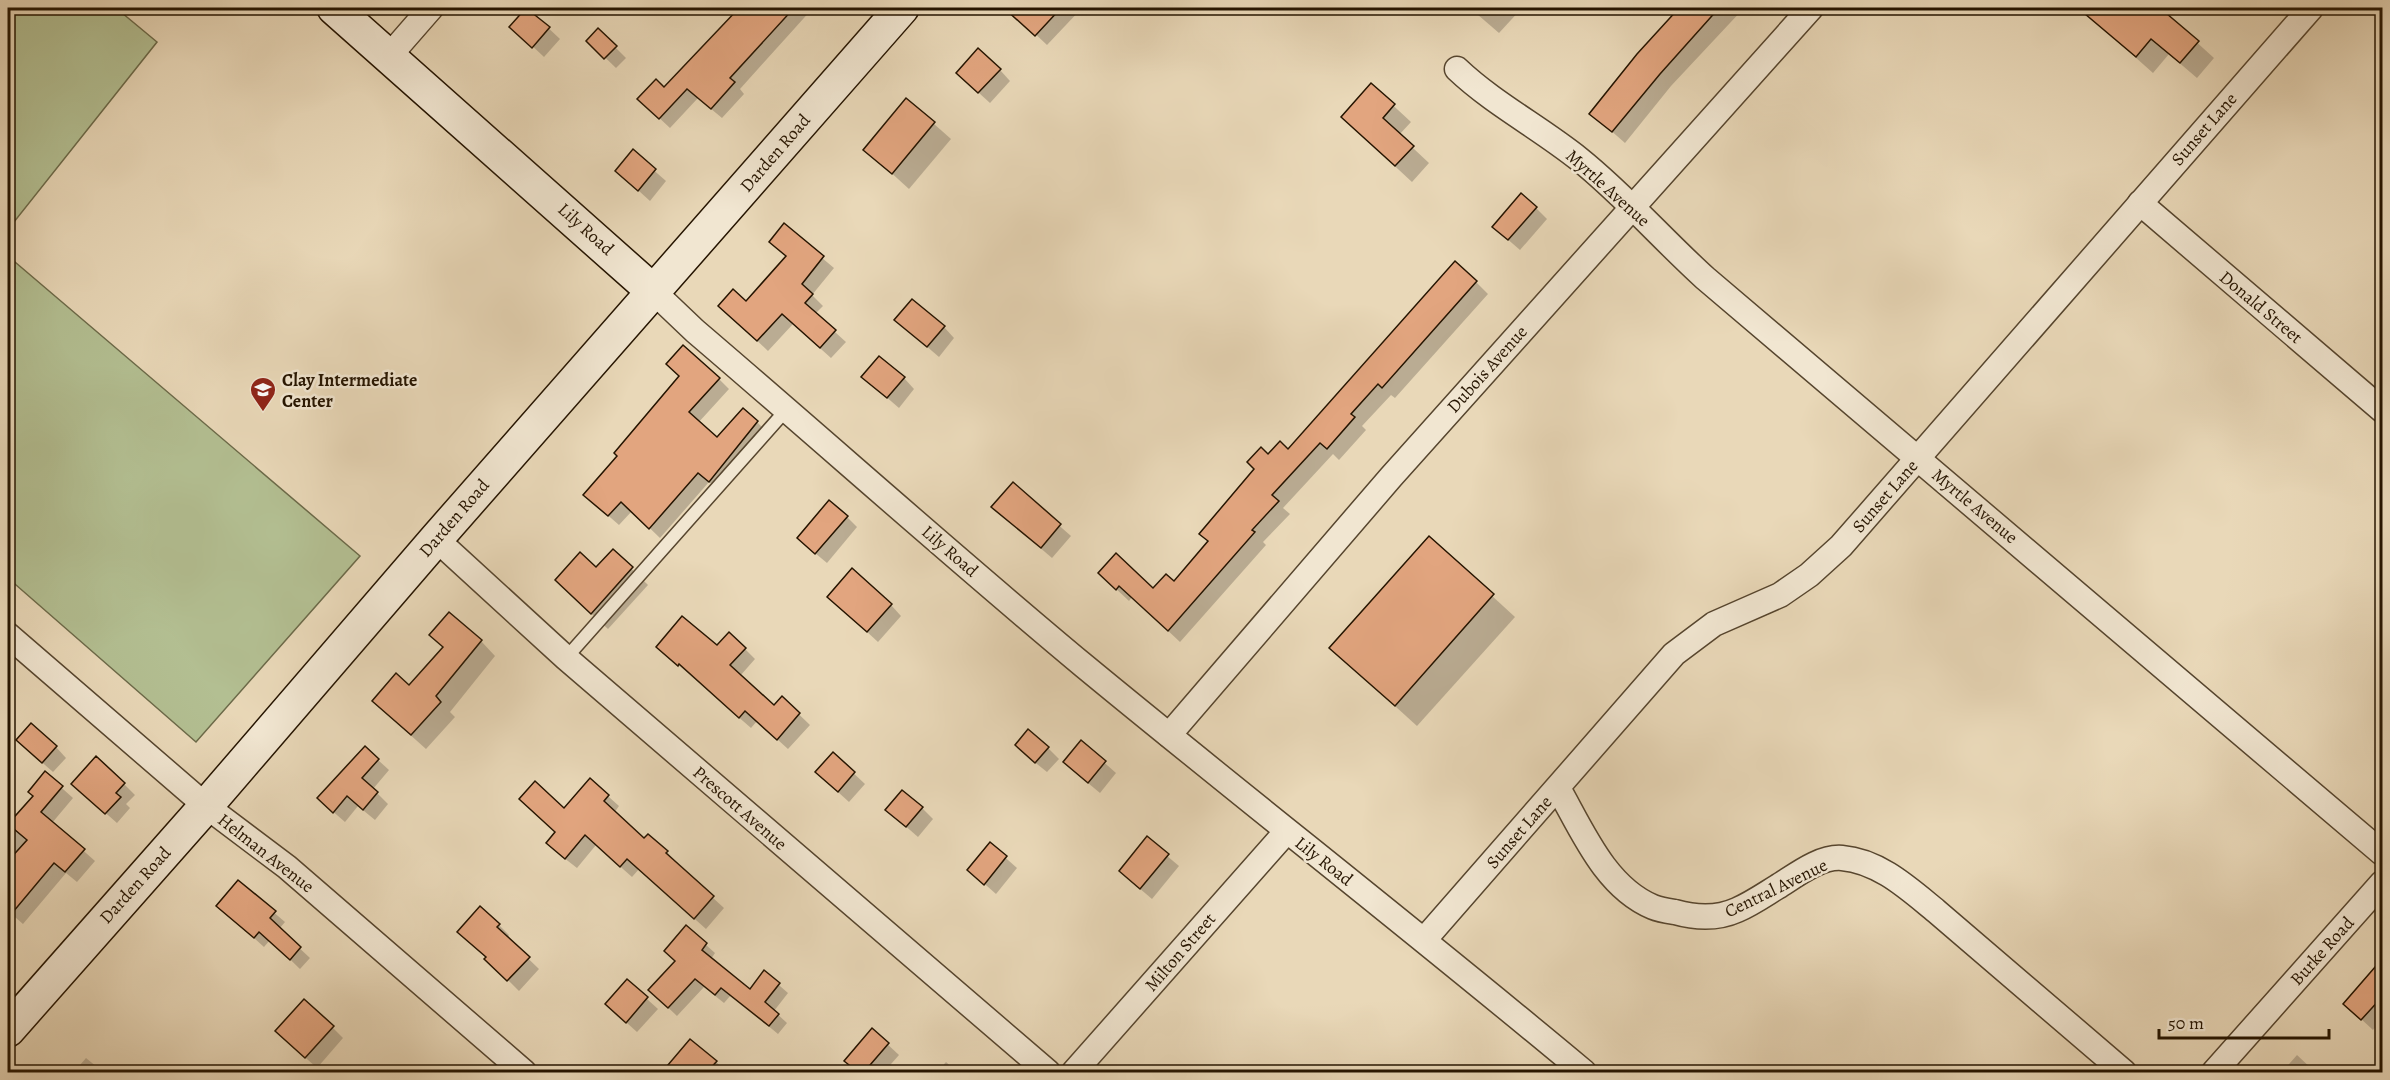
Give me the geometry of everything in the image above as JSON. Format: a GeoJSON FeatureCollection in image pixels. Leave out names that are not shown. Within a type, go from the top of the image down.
{"type":"FeatureCollection","features":[{"type":"Feature","properties":{"kind":"street","name":"Lily Road"},"geometry":{"type":"LineString","coordinates":[[334,8],[390,55],[695,331],[1047,634],[1286,832],[1424,940],[1584,1072]]}},
{"type":"Feature","properties":{"kind":"street"},"geometry":{"type":"LineString","coordinates":[[390,55],[431,8]]}},
{"type":"Feature","properties":{"kind":"street","name":"Darden Road"},"geometry":{"type":"LineString","coordinates":[[8,1030],[902,8]]}},
{"type":"Feature","properties":{"kind":"street","name":"Dubois Avenue"},"geometry":{"type":"LineString","coordinates":[[1169,735],[1391,477],[1811,8]]}},
{"type":"Feature","properties":{"kind":"street","name":"Sunset Lane"},"geometry":{"type":"LineString","coordinates":[[1424,940],[1674,654],[1714,624],[1780,595],[1809,575],[1841,546],[2310,8]]}},
{"type":"Feature","properties":{"kind":"street","name":"Myrtle Avenue"},"geometry":{"type":"LineString","coordinates":[[1457,69],[1480,90],[1577,157],[1633,206],[1673,249],[1705,278],[2382,853]]}},
{"type":"Feature","properties":{"kind":"street","name":"Donald Street"},"geometry":{"type":"LineString","coordinates":[[2140,203],[2382,410]]}},
{"type":"Feature","properties":{"kind":"street","name":"Prescott Avenue"},"geometry":{"type":"LineString","coordinates":[[436,539],[566,658],[1048,1072]]}},
{"type":"Feature","properties":{"kind":"street","name":"Helman Avenue"},"geometry":{"type":"LineString","coordinates":[[8,634],[206,806],[287,867],[524,1072]]}},
{"type":"Feature","properties":{"kind":"street","name":"Central Avenue"},"geometry":{"type":"LineString","coordinates":[[1558,788],[1602,863],[1617,882],[1631,894],[1653,907],[1692,917],[1715,916],[1737,910],[1816,864],[1840,858],[1863,862],[1881,871],[1936,911],[2124,1072]]}},
{"type":"Feature","properties":{"kind":"street","name":"Milton Street"},"geometry":{"type":"LineString","coordinates":[[1074,1072],[1286,832]]}},
{"type":"Feature","properties":{"kind":"street","name":"Burke Road"},"geometry":{"type":"LineString","coordinates":[[2214,1072],[2382,883]]}},
{"type":"Feature","properties":{"kind":"lane"},"geometry":{"type":"LineString","coordinates":[[566,658],[787,410]]}},
{"type":"Feature","properties":{"kind":"green space"},"geometry":{"type":"Polygon","coordinates":[[[8,8],[116,8],[157,42],[14,222],[8,225],[8,8]]]}},
{"type":"Feature","properties":{"kind":"green space"},"geometry":{"type":"Polygon","coordinates":[[[15,262],[360,556],[196,742],[8,578],[8,271],[15,262]]]}},
{"type":"Feature","properties":{"kind":"building"},"geometry":{"type":"Polygon","coordinates":[[[526,8],[550,27],[532,48],[509,27],[526,8]]]}},
{"type":"Feature","properties":{"kind":"building"},"geometry":{"type":"Polygon","coordinates":[[[739,8],[794,8],[730,78],[735,82],[711,109],[687,89],[659,119],[637,99],[656,79],[664,87],[739,8]]]}},
{"type":"Feature","properties":{"kind":"building"},"geometry":{"type":"Polygon","coordinates":[[[1004,8],[1061,8],[1035,36],[1004,8]]]}},
{"type":"Feature","properties":{"kind":"building"},"geometry":{"type":"Polygon","coordinates":[[[1679,8],[1719,8],[1612,132],[1589,114],[1637,54],[1679,8]]]}},
{"type":"Feature","properties":{"kind":"building"},"geometry":{"type":"Polygon","coordinates":[[[2078,8],[2160,8],[2199,41],[2180,63],[2151,39],[2136,57],[2078,8]]]}},
{"type":"Feature","properties":{"kind":"building"},"geometry":{"type":"Polygon","coordinates":[[[598,28],[617,46],[604,59],[586,41],[598,28]]]}},
{"type":"Feature","properties":{"kind":"building"},"geometry":{"type":"Polygon","coordinates":[[[978,48],[1001,69],[978,93],[956,73],[978,48]]]}},
{"type":"Feature","properties":{"kind":"building"},"geometry":{"type":"Polygon","coordinates":[[[1371,83],[1395,104],[1383,118],[1414,146],[1395,166],[1341,117],[1371,83]]]}},
{"type":"Feature","properties":{"kind":"building"},"geometry":{"type":"Polygon","coordinates":[[[906,98],[935,122],[892,174],[863,150],[906,98]]]}},
{"type":"Feature","properties":{"kind":"building"},"geometry":{"type":"Polygon","coordinates":[[[633,149],[656,169],[638,191],[615,171],[633,149]]]}},
{"type":"Feature","properties":{"kind":"building"},"geometry":{"type":"Polygon","coordinates":[[[1521,193],[1537,207],[1508,240],[1492,227],[1521,193]]]}},
{"type":"Feature","properties":{"kind":"building"},"geometry":{"type":"Polygon","coordinates":[[[784,223],[824,256],[802,284],[813,294],[805,303],[836,330],[820,348],[782,314],[757,341],[718,306],[733,289],[746,301],[786,256],[769,242],[784,223]]]}},
{"type":"Feature","properties":{"kind":"building"},"geometry":{"type":"Polygon","coordinates":[[[1455,261],[1477,281],[1382,388],[1378,384],[1351,414],[1355,417],[1327,449],[1320,443],[1272,495],[1279,501],[1252,530],[1255,532],[1168,631],[1119,586],[1116,590],[1098,573],[1116,553],[1153,588],[1166,574],[1174,581],[1208,541],[1199,534],[1254,469],[1247,462],[1261,447],[1268,454],[1280,441],[1288,449],[1455,261]]]}},
{"type":"Feature","properties":{"kind":"building"},"geometry":{"type":"Polygon","coordinates":[[[912,299],[945,326],[927,347],[894,320],[912,299]]]}},
{"type":"Feature","properties":{"kind":"building"},"geometry":{"type":"Polygon","coordinates":[[[683,345],[720,378],[689,412],[717,437],[743,408],[758,421],[709,482],[698,473],[649,529],[621,502],[608,516],[583,495],[617,456],[614,453],[679,376],[666,364],[683,345]]]}},
{"type":"Feature","properties":{"kind":"building"},"geometry":{"type":"Polygon","coordinates":[[[879,356],[905,377],[887,398],[861,377],[879,356]]]}},
{"type":"Feature","properties":{"kind":"building"},"geometry":{"type":"Polygon","coordinates":[[[1013,482],[1061,524],[1041,548],[991,507],[1013,482]]]}},
{"type":"Feature","properties":{"kind":"building"},"geometry":{"type":"Polygon","coordinates":[[[829,500],[848,516],[815,554],[797,538],[829,500]]]}},
{"type":"Feature","properties":{"kind":"building"},"geometry":{"type":"Polygon","coordinates":[[[1429,536],[1494,594],[1395,706],[1329,648],[1429,536]]]}},
{"type":"Feature","properties":{"kind":"building"},"geometry":{"type":"Polygon","coordinates":[[[613,549],[633,567],[591,614],[555,580],[580,552],[596,567],[613,549]]]}},
{"type":"Feature","properties":{"kind":"building"},"geometry":{"type":"Polygon","coordinates":[[[852,568],[892,604],[867,632],[827,597],[852,568]]]}},
{"type":"Feature","properties":{"kind":"building"},"geometry":{"type":"Polygon","coordinates":[[[449,612],[482,640],[436,696],[441,702],[411,735],[372,701],[396,673],[409,685],[443,647],[429,635],[449,612]]]}},
{"type":"Feature","properties":{"kind":"building"},"geometry":{"type":"Polygon","coordinates":[[[682,616],[717,645],[729,632],[746,648],[730,665],[774,705],[782,696],[800,713],[777,740],[745,711],[739,718],[679,664],[678,666],[656,647],[682,616]]]}},
{"type":"Feature","properties":{"kind":"building"},"geometry":{"type":"Polygon","coordinates":[[[31,723],[57,746],[42,763],[16,740],[31,723]]]}},
{"type":"Feature","properties":{"kind":"building"},"geometry":{"type":"Polygon","coordinates":[[[1028,729],[1049,747],[1035,763],[1015,745],[1028,729]]]}},
{"type":"Feature","properties":{"kind":"building"},"geometry":{"type":"Polygon","coordinates":[[[1081,740],[1106,761],[1088,783],[1063,762],[1081,740]]]}},
{"type":"Feature","properties":{"kind":"building"},"geometry":{"type":"Polygon","coordinates":[[[365,746],[379,759],[362,778],[378,792],[363,810],[347,796],[333,813],[317,798],[365,746]]]}},
{"type":"Feature","properties":{"kind":"building"},"geometry":{"type":"Polygon","coordinates":[[[833,752],[855,772],[838,792],[815,772],[833,752]]]}},
{"type":"Feature","properties":{"kind":"building"},"geometry":{"type":"Polygon","coordinates":[[[96,756],[125,783],[116,793],[121,797],[105,814],[71,784],[96,756]]]}},
{"type":"Feature","properties":{"kind":"building"},"geometry":{"type":"Polygon","coordinates":[[[45,771],[63,786],[41,812],[85,849],[65,872],[54,863],[8,918],[8,861],[27,840],[8,824],[33,796],[28,792],[45,771]]]}},
{"type":"Feature","properties":{"kind":"building"},"geometry":{"type":"Polygon","coordinates":[[[590,778],[609,795],[604,801],[644,838],[648,834],[668,851],[666,853],[714,896],[694,919],[627,859],[620,867],[585,835],[565,859],[546,843],[555,832],[519,799],[535,781],[564,808],[590,778]]]}},
{"type":"Feature","properties":{"kind":"building"},"geometry":{"type":"Polygon","coordinates":[[[902,790],[923,807],[906,827],[885,810],[902,790]]]}},
{"type":"Feature","properties":{"kind":"building"},"geometry":{"type":"Polygon","coordinates":[[[1147,836],[1169,854],[1140,889],[1119,871],[1147,836]]]}},
{"type":"Feature","properties":{"kind":"building"},"geometry":{"type":"Polygon","coordinates":[[[990,842],[1007,856],[984,885],[967,870],[990,842]]]}},
{"type":"Feature","properties":{"kind":"building"},"geometry":{"type":"Polygon","coordinates":[[[238,880],[276,911],[270,918],[301,947],[290,960],[259,932],[254,938],[216,906],[238,880]]]}},
{"type":"Feature","properties":{"kind":"building"},"geometry":{"type":"Polygon","coordinates":[[[480,906],[500,924],[497,927],[530,957],[507,981],[484,959],[486,957],[457,932],[480,906]]]}},
{"type":"Feature","properties":{"kind":"building"},"geometry":{"type":"Polygon","coordinates":[[[686,925],[707,943],[702,950],[750,989],[764,970],[780,983],[765,1002],[779,1014],[769,1026],[721,988],[715,995],[695,979],[668,1008],[648,990],[675,961],[664,951],[686,925]]]}},
{"type":"Feature","properties":{"kind":"building"},"geometry":{"type":"Polygon","coordinates":[[[2382,959],[2382,997],[2361,1020],[2343,1004],[2382,959]]]}},
{"type":"Feature","properties":{"kind":"building"},"geometry":{"type":"Polygon","coordinates":[[[627,979],[648,997],[626,1023],[605,1004],[627,979]]]}},
{"type":"Feature","properties":{"kind":"building"},"geometry":{"type":"Polygon","coordinates":[[[304,999],[334,1026],[305,1058],[275,1031],[304,999]]]}},
{"type":"Feature","properties":{"kind":"building"},"geometry":{"type":"Polygon","coordinates":[[[872,1028],[889,1043],[864,1072],[858,1072],[844,1061],[872,1028]]]}},
{"type":"Feature","properties":{"kind":"building"},"geometry":{"type":"Polygon","coordinates":[[[690,1039],[717,1061],[707,1072],[662,1072],[690,1039]]]}},
{"type":"Feature","properties":{"kind":"place","name":"Clay Intermediate Center"},"geometry":{"type":"Point","coordinates":[263,413]}}]}
